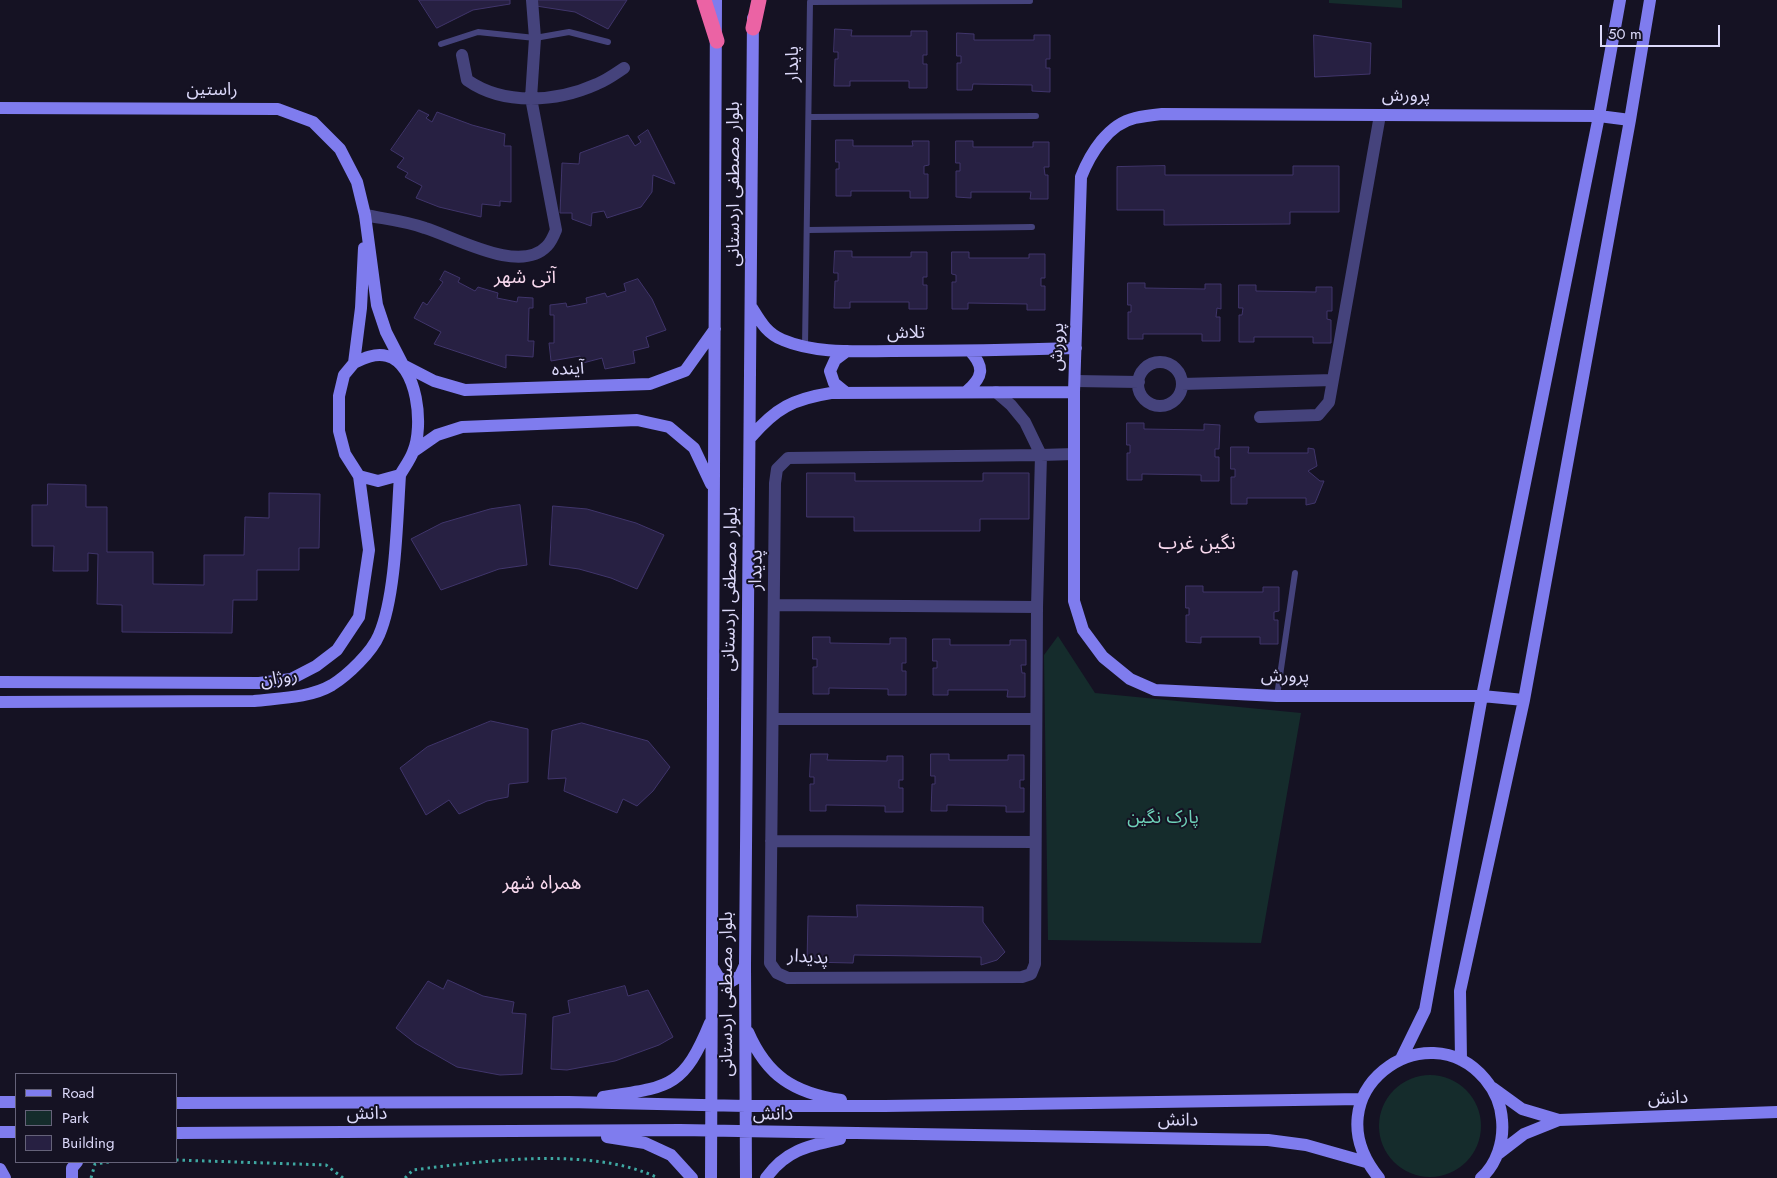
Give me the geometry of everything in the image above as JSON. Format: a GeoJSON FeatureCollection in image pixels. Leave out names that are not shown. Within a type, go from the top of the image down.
{"type":"FeatureCollection","features":[{"type":"Feature","properties":{"kind":"highway"},"geometry":{"type":"LineString","coordinates":[[704,0],[717,41]]}},
{"type":"Feature","properties":{"kind":"highway"},"geometry":{"type":"LineString","coordinates":[[753,28],[759,0]]}},
{"type":"Feature","properties":{"kind":"street"},"geometry":{"type":"LineString","coordinates":[[365,215],[422,227],[458,239],[481,250],[511,257],[536,254],[548,246],[556,230],[531,98],[535,38],[532,0]]}},
{"type":"Feature","properties":{"kind":"street","name":"بلوار مصطفی اردستانی"},"geometry":{"type":"LineString","coordinates":[[711,1178],[716,0]]}},
{"type":"Feature","properties":{"kind":"street","name":"بلوار مصطفی اردستانی"},"geometry":{"type":"LineString","coordinates":[[746,1178],[745,965],[754,0]]}},
{"type":"Feature","properties":{"kind":"street"},"geometry":{"type":"LineString","coordinates":[[1401,1059],[1425,1010],[1482,696],[1599,116],[1620,0]]}},
{"type":"Feature","properties":{"kind":"street"},"geometry":{"type":"LineString","coordinates":[[1461,1060],[1460,990],[1524,700],[1630,120],[1650,0]]}},
{"type":"Feature","properties":{"kind":"street"},"geometry":{"type":"LineString","coordinates":[[462,55],[467,80],[480,89],[499,96],[544,99],[598,84],[624,68]]}},
{"type":"Feature","properties":{"kind":"street","name":"راستین"},"geometry":{"type":"LineString","coordinates":[[0,108],[278,109],[312,122],[340,149],[357,182],[365,215]]}},
{"type":"Feature","properties":{"kind":"street","name":"پرورش"},"geometry":{"type":"LineString","coordinates":[[1524,700],[1482,696],[1277,696],[1155,690],[1130,679],[1103,657],[1083,630],[1074,601],[1074,386],[1081,177],[1090,154],[1109,133],[1133,118],[1162,114],[1599,116],[1630,120]]}},
{"type":"Feature","properties":{"kind":"street"},"geometry":{"type":"LineString","coordinates":[[1260,417],[1318,415],[1329,402],[1380,115]]}},
{"type":"Feature","properties":{"kind":"street"},"geometry":{"type":"LineString","coordinates":[[354,363],[361,308],[365,215]]}},
{"type":"Feature","properties":{"kind":"street"},"geometry":{"type":"LineString","coordinates":[[365,215],[377,305],[386,332],[403,365],[416,394],[418,425],[414,451],[400,475],[378,481],[359,476],[345,454],[338,431],[338,396],[344,375],[354,363],[370,356],[387,356],[403,365]]}},
{"type":"Feature","properties":{"kind":"street","name":"تلاش"},"geometry":{"type":"LineString","coordinates":[[752,308],[766,329],[782,340],[805,346],[847,351],[970,351],[1076,348]]}},
{"type":"Feature","properties":{"kind":"street","name":"آینده"},"geometry":{"type":"LineString","coordinates":[[403,365],[434,381],[465,390],[650,384],[686,371],[714,329]]}},
{"type":"Feature","properties":{"kind":"street"},"geometry":{"type":"LineString","coordinates":[[845,392],[834,383],[830,371],[835,360],[847,351]]}},
{"type":"Feature","properties":{"kind":"street"},"geometry":{"type":"LineString","coordinates":[[967,392],[976,383],[981,372],[979,361],[970,351]]}},
{"type":"Feature","properties":{"kind":"street"},"geometry":{"type":"LineString","coordinates":[[1160,363],[1173,367],[1178,371],[1182,384],[1178,397],[1168,405],[1161,406],[1154,405],[1143,398],[1139,382],[1142,372],[1147,367],[1160,363]]}},
{"type":"Feature","properties":{"kind":"street"},"geometry":{"type":"LineString","coordinates":[[1182,384],[1333,380]]}},
{"type":"Feature","properties":{"kind":"street"},"geometry":{"type":"LineString","coordinates":[[751,437],[768,418],[786,405],[809,397],[845,392],[996,392],[1139,382]]}},
{"type":"Feature","properties":{"kind":"street","name":"پدیدار"},"geometry":{"type":"LineString","coordinates":[[996,392],[1012,405],[1025,422],[1040,455],[1034,964],[1031,974],[1022,977],[788,978],[777,973],[770,963],[775,483],[777,469],[788,458],[1040,455]]}},
{"type":"Feature","properties":{"kind":"street"},"geometry":{"type":"LineString","coordinates":[[414,451],[437,436],[462,427],[637,420],[669,427],[694,448],[713,488]]}},
{"type":"Feature","properties":{"kind":"street"},"geometry":{"type":"LineString","coordinates":[[1040,455],[1074,454]]}},
{"type":"Feature","properties":{"kind":"street","name":"روژان"},"geometry":{"type":"LineString","coordinates":[[0,702],[254,701],[295,696],[331,685],[354,668],[379,636],[389,598],[400,475]]}},
{"type":"Feature","properties":{"kind":"street","name":"روژان"},"geometry":{"type":"LineString","coordinates":[[0,682],[260,683],[291,679],[316,666],[337,650],[359,617],[369,550],[359,476]]}},
{"type":"Feature","properties":{"kind":"street"},"geometry":{"type":"LineString","coordinates":[[774,605],[1037,608]]}},
{"type":"Feature","properties":{"kind":"street"},"geometry":{"type":"LineString","coordinates":[[169,701],[170,684]]}},
{"type":"Feature","properties":{"kind":"street"},"geometry":{"type":"LineString","coordinates":[[773,719],[1036,719]]}},
{"type":"Feature","properties":{"kind":"street"},"geometry":{"type":"LineString","coordinates":[[771,841],[1035,842]]}},
{"type":"Feature","properties":{"kind":"street"},"geometry":{"type":"LineString","coordinates":[[713,968],[719,978],[730,982],[740,976],[745,965]]}},
{"type":"Feature","properties":{"kind":"street"},"geometry":{"type":"LineString","coordinates":[[568,1102],[657,1088],[674,1081],[691,1062],[712,1017]]}},
{"type":"Feature","properties":{"kind":"street"},"geometry":{"type":"LineString","coordinates":[[745,1025],[757,1053],[771,1071],[793,1087],[822,1097],[885,1106]]}},
{"type":"Feature","properties":{"kind":"street"},"geometry":{"type":"LineString","coordinates":[[1378,1178],[1366,1162],[1358,1142],[1356,1120],[1362,1099],[1371,1082],[1385,1069],[1401,1059],[1420,1054],[1441,1054],[1461,1060],[1479,1072],[1493,1088],[1522,1109],[1559,1120]]}},
{"type":"Feature","properties":{"kind":"street"},"geometry":{"type":"LineString","coordinates":[[1493,1088],[1501,1109],[1503,1132],[1498,1154]]}},
{"type":"Feature","properties":{"kind":"street","name":"دانش"},"geometry":{"type":"LineString","coordinates":[[178,1103],[568,1102],[746,1106],[885,1106],[1362,1099]]}},
{"type":"Feature","properties":{"kind":"street"},"geometry":{"type":"LineString","coordinates":[[0,1102],[15,1102]]}},
{"type":"Feature","properties":{"kind":"street","name":"دانش"},"geometry":{"type":"LineString","coordinates":[[1559,1120],[1777,1112]]}},
{"type":"Feature","properties":{"kind":"street"},"geometry":{"type":"LineString","coordinates":[[1481,1178],[1498,1154],[1524,1134],[1559,1120]]}},
{"type":"Feature","properties":{"kind":"street","name":"دانش"},"geometry":{"type":"LineString","coordinates":[[178,1134],[712,1131],[1268,1140],[1306,1145],[1366,1162]]}},
{"type":"Feature","properties":{"kind":"street"},"geometry":{"type":"LineString","coordinates":[[0,1132],[15,1132]]}},
{"type":"Feature","properties":{"kind":"street"},"geometry":{"type":"LineString","coordinates":[[573,1132],[645,1144],[671,1155],[692,1178]]}},
{"type":"Feature","properties":{"kind":"street"},"geometry":{"type":"LineString","coordinates":[[766,1178],[776,1164],[802,1147],[860,1134]]}},
{"type":"Feature","properties":{"kind":"street"},"geometry":{"type":"LineString","coordinates":[[72,1178],[72,1168],[76,1163]]}},
{"type":"Feature","properties":{"kind":"street"},"geometry":{"type":"LineString","coordinates":[[0,1169],[5,1178]]}},
{"type":"Feature","properties":{"kind":"lane","name":"پایدار"},"geometry":{"type":"LineString","coordinates":[[805,346],[810,2],[1030,1]]}},
{"type":"Feature","properties":{"kind":"lane"},"geometry":{"type":"LineString","coordinates":[[441,44],[478,32],[535,38],[569,32],[608,42]]}},
{"type":"Feature","properties":{"kind":"lane"},"geometry":{"type":"LineString","coordinates":[[809,117],[1036,116]]}},
{"type":"Feature","properties":{"kind":"lane"},"geometry":{"type":"LineString","coordinates":[[808,230],[1032,227]]}},
{"type":"Feature","properties":{"kind":"lane"},"geometry":{"type":"LineString","coordinates":[[1277,696],[1294,573]]}},
{"type":"Feature","properties":{"kind":"path"},"geometry":{"type":"LineString","coordinates":[[405,1178],[413,1170],[501,1159],[590,1161],[642,1170],[658,1178]]}},
{"type":"Feature","properties":{"kind":"path"},"geometry":{"type":"LineString","coordinates":[[178,1160],[326,1165],[342,1178]]}},
{"type":"Feature","properties":{"kind":"path"},"geometry":{"type":"LineString","coordinates":[[92,1178],[95,1164],[102,1163]]}},
{"type":"Feature","properties":{"kind":"green space"},"geometry":{"type":"Polygon","coordinates":[[[1329,0],[1402,0],[1402,8],[1329,3],[1329,0]]]}},
{"type":"Feature","properties":{"kind":"green space","name":"پارک نگین"},"geometry":{"type":"Polygon","coordinates":[[[1058,636],[1095,693],[1301,713],[1261,943],[1048,940],[1044,655],[1058,636]]]}},
{"type":"Feature","properties":{"kind":"green space"},"geometry":{"type":"Polygon","coordinates":[[[1430,1075],[1450,1078],[1459,1083],[1473,1097],[1478,1106],[1481,1126],[1478,1146],[1473,1155],[1459,1169],[1450,1174],[1430,1177],[1410,1174],[1401,1169],[1387,1155],[1382,1146],[1379,1126],[1382,1106],[1387,1097],[1401,1083],[1410,1078],[1430,1075]]]}},
{"type":"Feature","properties":{"kind":"building"},"geometry":{"type":"Polygon","coordinates":[[[419,0],[510,0],[510,4],[473,10],[437,28],[419,0]]]}},
{"type":"Feature","properties":{"kind":"building"},"geometry":{"type":"Polygon","coordinates":[[[536,0],[627,0],[608,29],[575,12],[536,6],[536,0]]]}},
{"type":"Feature","properties":{"kind":"building"},"geometry":{"type":"Polygon","coordinates":[[[835,29],[852,30],[851,36],[911,36],[911,31],[927,31],[927,55],[923,55],[923,64],[927,64],[927,88],[909,88],[909,81],[850,81],[850,86],[834,86],[835,59],[838,59],[838,52],[834,52],[835,29]]]}},
{"type":"Feature","properties":{"kind":"building"},"geometry":{"type":"Polygon","coordinates":[[[957,33],[974,34],[974,40],[1034,40],[1034,35],[1050,35],[1050,59],[1046,59],[1046,68],[1050,68],[1050,92],[1032,91],[1032,85],[973,84],[972,90],[957,90],[957,63],[961,63],[961,56],[957,56],[957,33]]]}},
{"type":"Feature","properties":{"kind":"building"},"geometry":{"type":"Polygon","coordinates":[[[1314,35],[1371,43],[1370,74],[1315,77],[1314,35]]]}},
{"type":"Feature","properties":{"kind":"building"},"geometry":{"type":"Polygon","coordinates":[[[419,110],[429,115],[426,118],[432,122],[437,112],[472,125],[505,134],[504,146],[511,146],[511,202],[500,201],[500,206],[482,204],[481,217],[439,207],[416,198],[422,186],[405,177],[408,173],[397,167],[404,158],[391,150],[419,110]]]}},
{"type":"Feature","properties":{"kind":"building"},"geometry":{"type":"Polygon","coordinates":[[[648,130],[675,184],[653,175],[652,192],[641,207],[607,218],[604,211],[592,213],[591,226],[572,219],[572,213],[560,213],[562,163],[579,164],[580,153],[628,135],[635,146],[641,142],[638,137],[648,130]]]}},
{"type":"Feature","properties":{"kind":"building"},"geometry":{"type":"Polygon","coordinates":[[[836,140],[853,140],[853,146],[913,146],[912,141],[929,141],[929,165],[924,166],[924,174],[928,174],[928,198],[910,198],[910,191],[851,191],[851,196],[836,196],[836,169],[839,169],[839,162],[836,162],[836,140]]]}},
{"type":"Feature","properties":{"kind":"building"},"geometry":{"type":"Polygon","coordinates":[[[956,141],[973,141],[973,147],[1033,147],[1033,142],[1049,142],[1049,167],[1044,167],[1045,175],[1048,175],[1048,199],[1030,199],[1031,192],[971,192],[971,198],[956,197],[956,171],[960,171],[960,163],[956,163],[956,141]]]}},
{"type":"Feature","properties":{"kind":"building"},"geometry":{"type":"Polygon","coordinates":[[[1165,166],[1165,175],[1293,175],[1293,166],[1339,166],[1339,212],[1290,212],[1290,224],[1164,225],[1164,210],[1117,210],[1117,167],[1165,166]]]}},
{"type":"Feature","properties":{"kind":"building"},"geometry":{"type":"Polygon","coordinates":[[[835,251],[852,251],[852,257],[911,257],[911,252],[927,252],[927,277],[923,277],[923,285],[927,285],[927,309],[909,309],[909,302],[850,302],[850,308],[834,308],[835,281],[838,281],[838,273],[834,273],[835,251]]]}},
{"type":"Feature","properties":{"kind":"building"},"geometry":{"type":"Polygon","coordinates":[[[952,252],[969,252],[969,258],[1029,258],[1029,254],[1045,254],[1045,278],[1041,278],[1041,286],[1045,286],[1045,310],[1027,310],[1027,304],[968,303],[968,309],[952,309],[952,282],[956,282],[956,275],[952,274],[952,252]]]}},
{"type":"Feature","properties":{"kind":"building"},"geometry":{"type":"Polygon","coordinates":[[[445,271],[460,278],[458,282],[475,291],[478,287],[498,293],[497,298],[517,302],[518,297],[533,298],[533,308],[529,308],[528,341],[534,341],[533,357],[506,355],[506,368],[434,344],[441,332],[414,318],[423,302],[427,305],[443,282],[440,280],[445,271]]]}},
{"type":"Feature","properties":{"kind":"building"},"geometry":{"type":"Polygon","coordinates":[[[638,279],[652,299],[666,330],[646,337],[649,347],[633,351],[635,363],[605,369],[602,358],[583,363],[580,356],[551,361],[549,343],[554,343],[554,315],[550,315],[550,305],[566,303],[567,307],[587,303],[586,298],[605,293],[607,297],[626,291],[624,284],[638,279]]]}},
{"type":"Feature","properties":{"kind":"building"},"geometry":{"type":"Polygon","coordinates":[[[1128,283],[1145,283],[1145,288],[1205,289],[1205,284],[1221,284],[1221,309],[1217,308],[1216,317],[1220,317],[1220,341],[1202,341],[1202,334],[1143,334],[1143,339],[1128,339],[1128,312],[1131,312],[1131,305],[1128,305],[1128,283]]]}},
{"type":"Feature","properties":{"kind":"building"},"geometry":{"type":"Polygon","coordinates":[[[1239,285],[1256,285],[1256,291],[1316,292],[1316,287],[1332,287],[1332,311],[1327,311],[1327,319],[1331,320],[1331,343],[1313,343],[1313,337],[1254,337],[1254,342],[1239,342],[1239,315],[1242,315],[1243,308],[1239,308],[1239,285]]]}},
{"type":"Feature","properties":{"kind":"building"},"geometry":{"type":"Polygon","coordinates":[[[1127,423],[1144,423],[1144,429],[1204,430],[1204,424],[1220,425],[1219,449],[1215,449],[1215,457],[1219,457],[1219,481],[1201,481],[1201,475],[1142,474],[1142,480],[1127,480],[1127,453],[1130,453],[1130,445],[1127,445],[1127,423]]]}},
{"type":"Feature","properties":{"kind":"building"},"geometry":{"type":"Polygon","coordinates":[[[1231,447],[1249,447],[1248,453],[1308,453],[1308,448],[1314,449],[1317,466],[1308,471],[1320,481],[1324,481],[1315,503],[1306,505],[1306,498],[1247,498],[1247,504],[1231,504],[1231,477],[1235,477],[1235,469],[1231,469],[1231,447]]]}},
{"type":"Feature","properties":{"kind":"building"},"geometry":{"type":"Polygon","coordinates":[[[807,473],[855,473],[855,481],[983,481],[983,473],[1029,473],[1029,519],[980,519],[980,531],[854,531],[854,517],[807,517],[807,473]]]}},
{"type":"Feature","properties":{"kind":"building"},"geometry":{"type":"Polygon","coordinates":[[[48,484],[86,485],[86,507],[107,507],[107,552],[153,552],[153,584],[204,585],[204,555],[244,555],[245,517],[269,518],[269,493],[320,494],[319,548],[299,548],[299,570],[257,570],[257,600],[233,600],[232,633],[122,632],[122,605],[97,604],[98,554],[88,553],[88,571],[53,571],[54,546],[32,546],[32,505],[47,505],[48,484]]]}},
{"type":"Feature","properties":{"kind":"building"},"geometry":{"type":"Polygon","coordinates":[[[520,505],[527,565],[499,569],[441,590],[411,539],[442,523],[490,509],[520,505]]]}},
{"type":"Feature","properties":{"kind":"building"},"geometry":{"type":"Polygon","coordinates":[[[553,506],[587,509],[636,523],[664,535],[637,589],[611,578],[579,569],[550,565],[553,506]]]}},
{"type":"Feature","properties":{"kind":"building"},"geometry":{"type":"Polygon","coordinates":[[[1186,586],[1203,586],[1203,592],[1263,592],[1263,587],[1279,587],[1279,611],[1274,612],[1274,620],[1278,620],[1278,644],[1260,644],[1260,637],[1201,637],[1201,643],[1186,642],[1186,615],[1189,615],[1189,608],[1186,608],[1186,586]]]}},
{"type":"Feature","properties":{"kind":"building"},"geometry":{"type":"Polygon","coordinates":[[[813,637],[830,637],[830,643],[890,644],[890,638],[906,638],[906,663],[902,663],[902,671],[906,671],[906,695],[888,695],[888,689],[829,688],[829,694],[813,694],[813,667],[817,667],[817,659],[813,659],[813,637]]]}},
{"type":"Feature","properties":{"kind":"building"},"geometry":{"type":"Polygon","coordinates":[[[933,639],[950,639],[950,645],[1010,645],[1010,640],[1026,640],[1026,665],[1021,665],[1022,673],[1025,673],[1025,697],[1007,697],[1008,690],[948,690],[948,695],[933,695],[933,668],[937,668],[937,661],[933,661],[933,639]]]}},
{"type":"Feature","properties":{"kind":"building"},"geometry":{"type":"Polygon","coordinates":[[[491,721],[528,729],[528,782],[509,784],[508,797],[487,801],[459,814],[449,800],[426,815],[400,768],[427,747],[491,721]]]}},
{"type":"Feature","properties":{"kind":"building"},"geometry":{"type":"Polygon","coordinates":[[[582,723],[648,741],[670,767],[653,791],[637,806],[623,799],[617,813],[564,791],[566,778],[548,779],[552,731],[582,723]]]}},
{"type":"Feature","properties":{"kind":"building"},"geometry":{"type":"Polygon","coordinates":[[[811,754],[828,754],[827,760],[887,761],[887,756],[903,756],[903,780],[899,780],[899,788],[903,788],[903,812],[885,812],[885,806],[826,805],[826,811],[810,811],[810,784],[814,784],[814,777],[810,777],[811,754]]]}},
{"type":"Feature","properties":{"kind":"building"},"geometry":{"type":"Polygon","coordinates":[[[931,754],[949,754],[949,760],[1008,760],[1008,755],[1024,755],[1024,780],[1020,780],[1020,788],[1024,788],[1024,812],[1006,812],[1006,806],[947,805],[947,811],[931,811],[932,784],[935,784],[935,776],[931,776],[931,754]]]}},
{"type":"Feature","properties":{"kind":"building"},"geometry":{"type":"Polygon","coordinates":[[[857,905],[983,907],[983,922],[1005,952],[997,960],[981,965],[981,957],[854,955],[853,963],[807,962],[808,916],[857,917],[857,905]]]}},
{"type":"Feature","properties":{"kind":"building"},"geometry":{"type":"Polygon","coordinates":[[[448,980],[483,996],[514,1002],[512,1013],[526,1014],[522,1074],[500,1075],[457,1067],[415,1043],[396,1028],[428,981],[443,989],[448,980]]]}},
{"type":"Feature","properties":{"kind":"building"},"geometry":{"type":"Polygon","coordinates":[[[625,986],[628,996],[648,990],[673,1037],[659,1045],[615,1061],[567,1070],[551,1069],[553,1017],[570,1013],[568,1001],[625,986]]]}},
{"type":"Feature","properties":{"kind":"district","name":"آتی شهر"},"geometry":{"type":"Point","coordinates":[525,278]}},
{"type":"Feature","properties":{"kind":"district","name":"نگین غرب"},"geometry":{"type":"Point","coordinates":[1197,544]}},
{"type":"Feature","properties":{"kind":"district","name":"همراه شهر"},"geometry":{"type":"Point","coordinates":[542,884]}}]}
